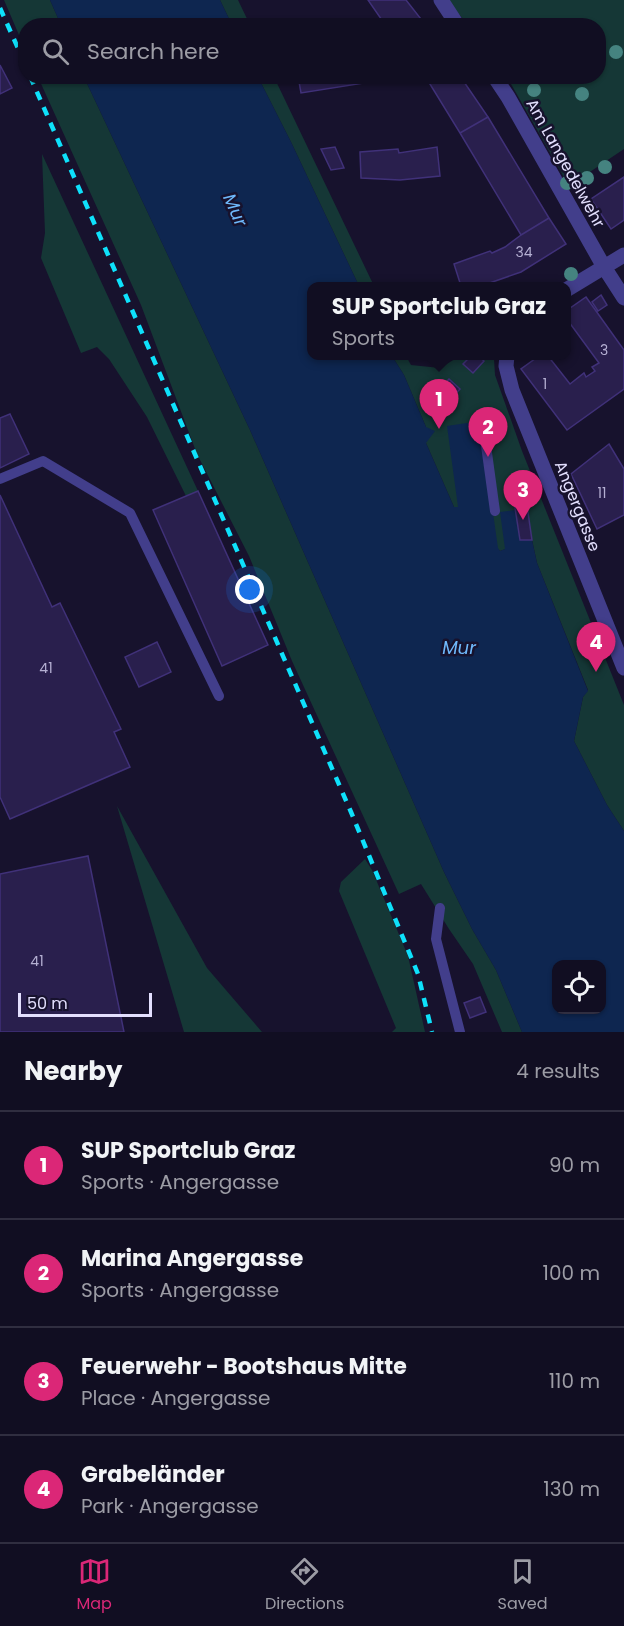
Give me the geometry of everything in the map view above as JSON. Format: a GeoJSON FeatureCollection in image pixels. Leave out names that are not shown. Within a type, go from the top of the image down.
{"type":"FeatureCollection","features":[{"type":"Feature","properties":{"kind":"street"},"geometry":{"type":"LineString","coordinates":[[441,0],[453,18]]}},
{"type":"Feature","properties":{"kind":"street","name":"Am Langedelwehr"},"geometry":{"type":"LineString","coordinates":[[499,84],[624,298]]}},
{"type":"Feature","properties":{"kind":"street"},"geometry":{"type":"LineString","coordinates":[[571,288],[624,255]]}},
{"type":"Feature","properties":{"kind":"street","name":"Angergasse"},"geometry":{"type":"LineString","coordinates":[[507,360],[512,390],[624,668]]}},
{"type":"Feature","properties":{"kind":"lane"},"geometry":{"type":"LineString","coordinates":[[484,431],[495,511]]}},
{"type":"Feature","properties":{"kind":"lane"},"geometry":{"type":"LineString","coordinates":[[0,479],[43,461],[130,513],[219,696]]}},
{"type":"Feature","properties":{"kind":"lane"},"geometry":{"type":"LineString","coordinates":[[440,908],[436,939],[460,1032]]}},
{"type":"Feature","properties":{"kind":"green space"},"geometry":{"type":"Polygon","coordinates":[[[4,0],[50,0],[58,18],[18,18],[18,33],[4,0]]]}},
{"type":"Feature","properties":{"kind":"green space"},"geometry":{"type":"Polygon","coordinates":[[[220,0],[238,0],[247,18],[229,18],[220,0]]]}},
{"type":"Feature","properties":{"kind":"green space"},"geometry":{"type":"Polygon","coordinates":[[[447,0],[624,0],[624,149],[569,186],[511,84],[606,84],[606,18],[462,18],[447,0]]]}},
{"type":"Feature","properties":{"kind":"green space"},"geometry":{"type":"Polygon","coordinates":[[[41,84],[87,84],[250,430],[444,872],[472,929],[496,970],[522,1032],[502,1032],[473,964],[421,884],[399,894],[292,661],[249,556],[197,454],[141,305],[41,84]]]}},
{"type":"Feature","properties":{"kind":"green space"},"geometry":{"type":"Polygon","coordinates":[[[262,84],[277,84],[372,282],[357,282],[262,84]]]}},
{"type":"Feature","properties":{"kind":"green space"},"geometry":{"type":"Polygon","coordinates":[[[42,154],[198,491],[186,496],[147,417],[109,359],[97,347],[81,353],[41,258],[45,233],[42,154]]]}},
{"type":"Feature","properties":{"kind":"green space"},"geometry":{"type":"Polygon","coordinates":[[[395,360],[408,360],[411,365],[440,368],[453,360],[494,360],[495,375],[522,451],[624,705],[624,831],[607,805],[574,741],[583,697],[588,690],[537,563],[532,540],[500,551],[454,507],[426,443],[426,427],[404,375],[395,360]]]}},
{"type":"Feature","properties":{"kind":"green space"},"geometry":{"type":"Polygon","coordinates":[[[117,806],[207,968],[262,1032],[184,1032],[117,806]]]}},
{"type":"Feature","properties":{"kind":"green space"},"geometry":{"type":"Polygon","coordinates":[[[365,859],[372,870],[408,956],[425,1032],[392,1032],[396,1028],[339,891],[341,882],[365,859]]]}},
{"type":"Feature","properties":{"kind":"water"},"geometry":{"type":"Polygon","coordinates":[[[50,0],[220,0],[229,18],[58,18],[50,0]]]}},
{"type":"Feature","properties":{"kind":"water","name":"Mur"},"geometry":{"type":"Polygon","coordinates":[[[87,84],[262,84],[357,282],[307,282],[307,360],[395,360],[404,375],[426,427],[435,431],[426,443],[454,507],[458,507],[447,426],[480,421],[498,548],[500,551],[505,549],[500,512],[515,510],[520,540],[532,540],[537,563],[588,691],[583,697],[574,741],[607,805],[624,831],[624,1032],[522,1032],[496,970],[472,929],[444,872],[250,430],[87,84]]]}},
{"type":"Feature","properties":{"kind":"building"},"geometry":{"type":"Polygon","coordinates":[[[368,0],[406,0],[420,18],[380,18],[368,0]]]}},
{"type":"Feature","properties":{"kind":"building"},"geometry":{"type":"Polygon","coordinates":[[[0,65],[12,88],[0,94],[0,65]]]}},
{"type":"Feature","properties":{"kind":"building"},"geometry":{"type":"Polygon","coordinates":[[[299,84],[358,84],[301,93],[299,84]]]}},
{"type":"Feature","properties":{"kind":"building"},"geometry":{"type":"Polygon","coordinates":[[[430,84],[465,84],[488,117],[460,133],[430,84]]]}},
{"type":"Feature","properties":{"kind":"building"},"geometry":{"type":"Polygon","coordinates":[[[488,117],[549,218],[521,235],[460,133],[488,117]]]}},
{"type":"Feature","properties":{"kind":"building"},"geometry":{"type":"Polygon","coordinates":[[[335,147],[344,168],[331,170],[321,149],[335,147]]]}},
{"type":"Feature","properties":{"kind":"building"},"geometry":{"type":"Polygon","coordinates":[[[437,147],[440,176],[400,180],[361,178],[360,152],[398,149],[399,153],[437,147]]]}},
{"type":"Feature","properties":{"kind":"building"},"geometry":{"type":"Polygon","coordinates":[[[624,177],[624,220],[611,229],[591,199],[624,177]]]}},
{"type":"Feature","properties":{"kind":"building"},"geometry":{"type":"Polygon","coordinates":[[[549,218],[566,244],[521,272],[492,282],[460,282],[454,264],[490,251],[492,253],[549,218]]]}},
{"type":"Feature","properties":{"kind":"building"},"geometry":{"type":"Polygon","coordinates":[[[601,295],[607,305],[598,311],[592,302],[601,295]]]}},
{"type":"Feature","properties":{"kind":"building"},"geometry":{"type":"Polygon","coordinates":[[[586,297],[624,350],[624,389],[567,430],[521,369],[533,360],[551,360],[570,384],[584,373],[586,377],[595,371],[592,367],[599,363],[571,325],[571,308],[586,297]]]}},
{"type":"Feature","properties":{"kind":"building"},"geometry":{"type":"Polygon","coordinates":[[[467,360],[484,361],[473,373],[463,364],[467,360]]]}},
{"type":"Feature","properties":{"kind":"building"},"geometry":{"type":"Polygon","coordinates":[[[449,379],[460,389],[449,401],[438,391],[449,379]]]}},
{"type":"Feature","properties":{"kind":"building"},"geometry":{"type":"Polygon","coordinates":[[[10,414],[29,454],[0,468],[0,418],[10,414]]]}},
{"type":"Feature","properties":{"kind":"building"},"geometry":{"type":"Polygon","coordinates":[[[609,444],[624,469],[624,515],[597,529],[571,474],[609,444]]]}},
{"type":"Feature","properties":{"kind":"building"},"geometry":{"type":"Polygon","coordinates":[[[198,491],[268,645],[222,666],[153,510],[198,491]]]}},
{"type":"Feature","properties":{"kind":"building"},"geometry":{"type":"Polygon","coordinates":[[[525,492],[532,540],[520,540],[513,495],[525,492]]]}},
{"type":"Feature","properties":{"kind":"building"},"geometry":{"type":"Polygon","coordinates":[[[0,495],[52,607],[60,603],[121,729],[114,732],[130,767],[10,819],[0,797],[0,495]]]}},
{"type":"Feature","properties":{"kind":"building"},"geometry":{"type":"Polygon","coordinates":[[[157,642],[171,672],[139,687],[125,657],[157,642]]]}},
{"type":"Feature","properties":{"kind":"building"},"geometry":{"type":"Polygon","coordinates":[[[88,856],[124,1032],[0,1032],[0,874],[88,856]]]}},
{"type":"Feature","properties":{"kind":"building"},"geometry":{"type":"Polygon","coordinates":[[[480,997],[486,1012],[470,1018],[464,1003],[480,997]]]}},
{"type":"Feature","properties":{"kind":"railway"},"geometry":{"type":"LineString","coordinates":[[0,8],[18,48]]}},
{"type":"Feature","properties":{"kind":"railway"},"geometry":{"type":"LineString","coordinates":[[33,84],[351,812],[418,974],[432,1032]]}},
{"type":"Feature","properties":{"kind":"place","name":"SUP Sportclub Graz"},"geometry":{"type":"Point","coordinates":[439,429]}},
{"type":"Feature","properties":{"kind":"place","name":"Marina Angergasse"},"geometry":{"type":"Point","coordinates":[488,457]}},
{"type":"Feature","properties":{"kind":"place","name":"Feuerwehr - Bootshaus Mitte"},"geometry":{"type":"Point","coordinates":[523,520]}},
{"type":"Feature","properties":{"kind":"place","name":"Grabeländer"},"geometry":{"type":"Point","coordinates":[596,672]}}]}
